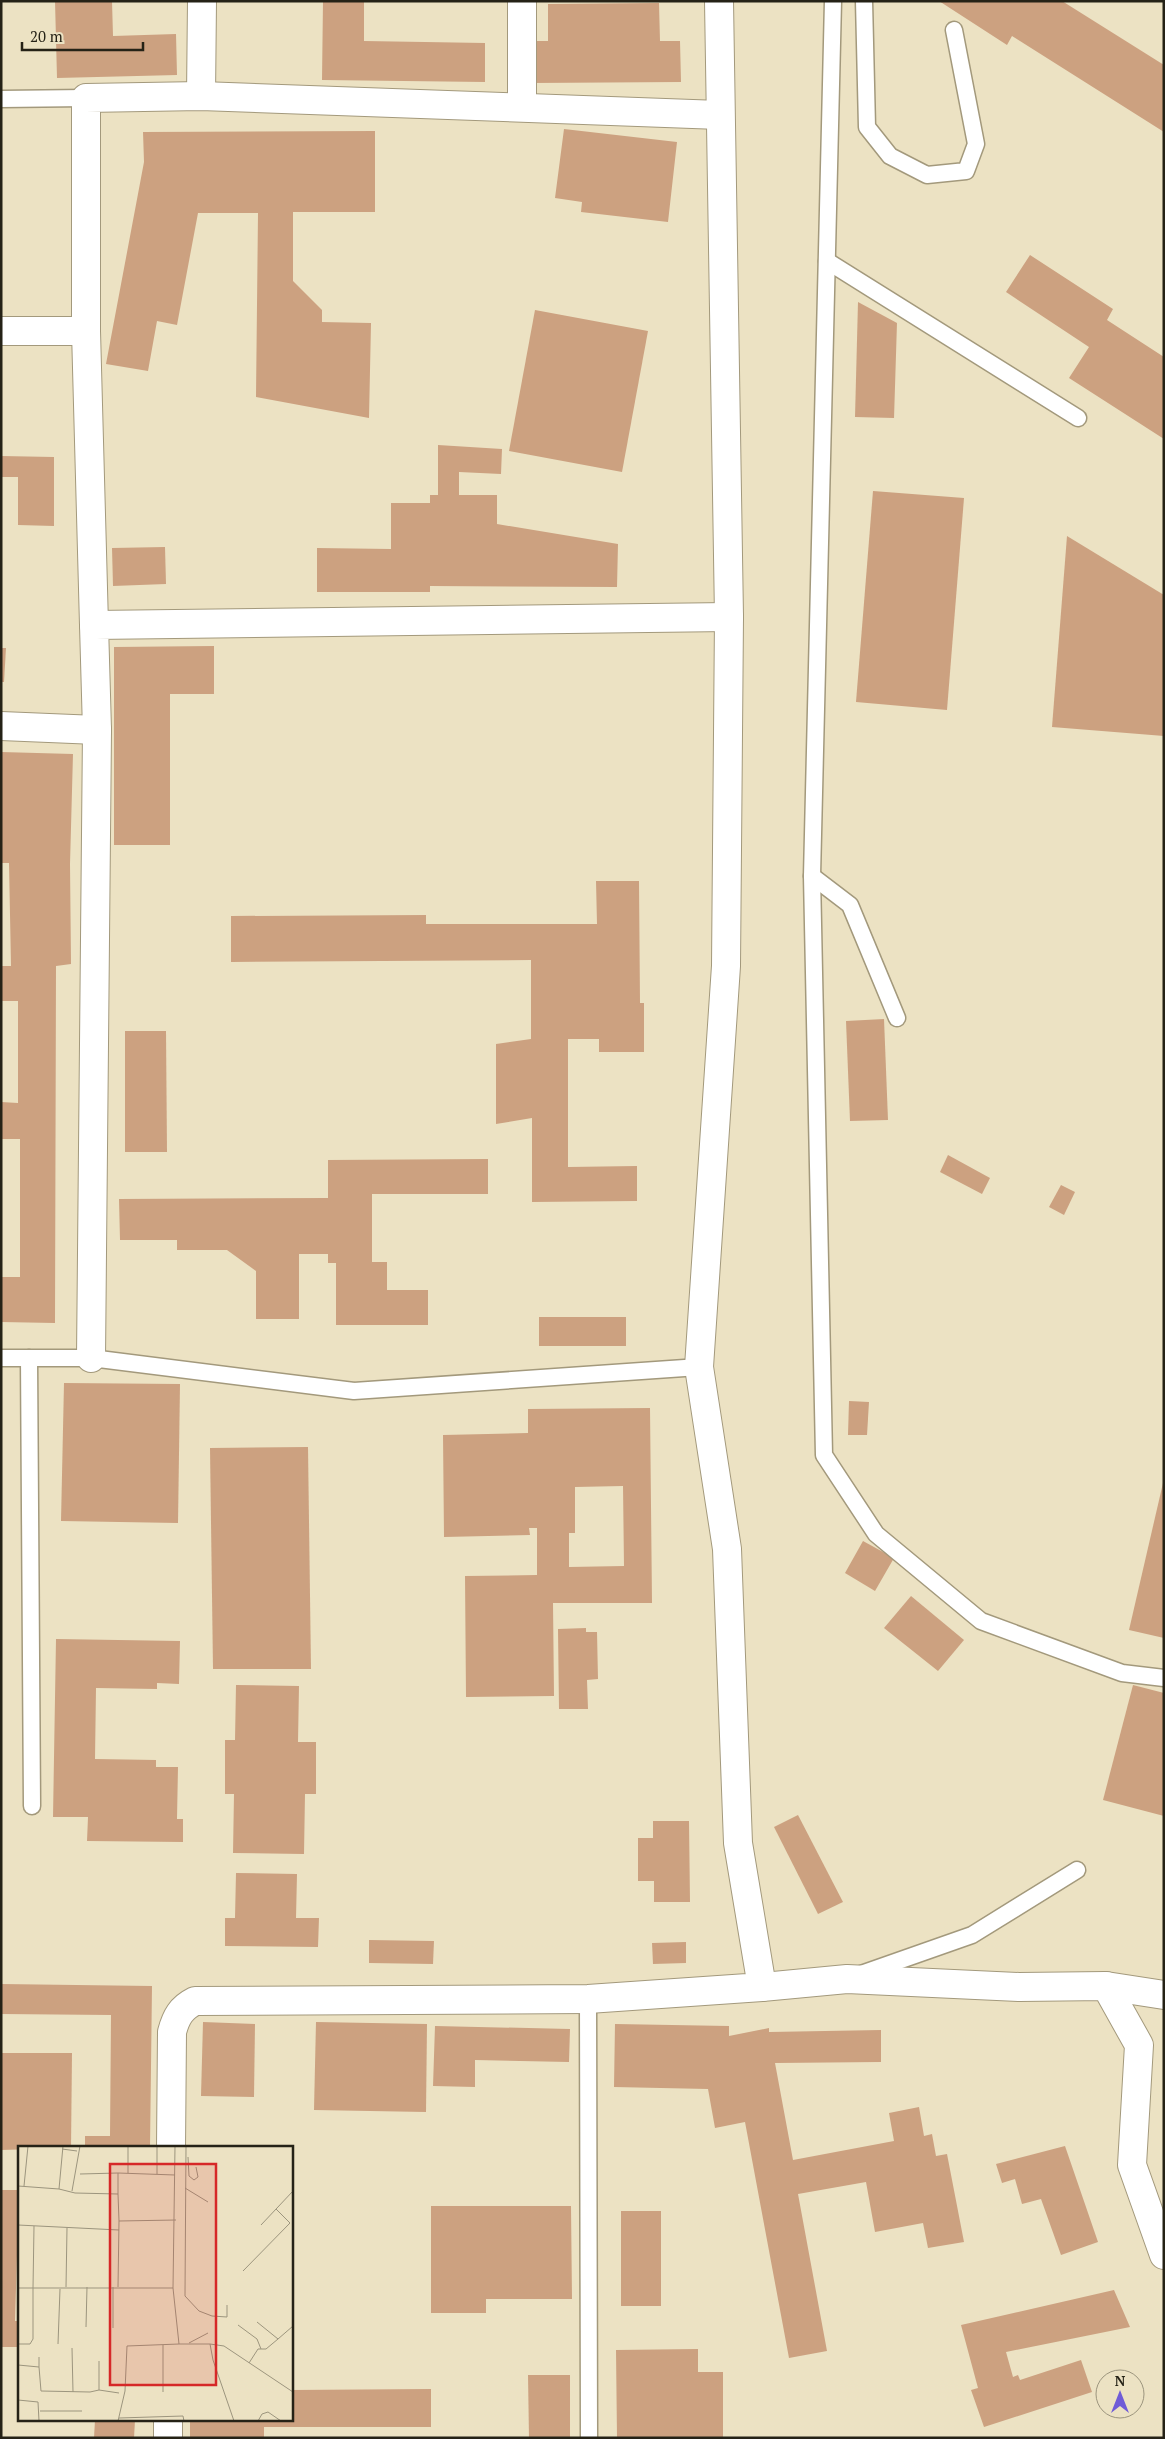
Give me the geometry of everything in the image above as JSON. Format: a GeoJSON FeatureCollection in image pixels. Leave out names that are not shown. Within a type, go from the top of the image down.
{"type":"FeatureCollection","features":[{"type":"Feature","properties":{"kind":"street"},"geometry":{"type":"LineString","coordinates":[[201,96],[202,1]]}},
{"type":"Feature","properties":{"kind":"street"},"geometry":{"type":"LineString","coordinates":[[522,1],[522,107]]}},
{"type":"Feature","properties":{"kind":"street"},"geometry":{"type":"LineString","coordinates":[[719,1],[729,617],[726,966],[699,1367],[727,1549],[738,1843],[762,1987]]}},
{"type":"Feature","properties":{"kind":"street"},"geometry":{"type":"LineString","coordinates":[[91,1358],[97,730],[86,331],[86,98],[201,96],[720,115]]}},
{"type":"Feature","properties":{"kind":"street"},"geometry":{"type":"LineString","coordinates":[[1,331],[86,331]]}},
{"type":"Feature","properties":{"kind":"street"},"geometry":{"type":"LineString","coordinates":[[94,625],[729,617]]}},
{"type":"Feature","properties":{"kind":"street"},"geometry":{"type":"LineString","coordinates":[[1,726],[97,730]]}},
{"type":"Feature","properties":{"kind":"street"},"geometry":{"type":"LineString","coordinates":[[171,2146],[172,2032],[176,2018],[184,2007],[195,2001],[588,1999],[762,1987],[847,1978],[1018,1987],[1106,1986],[1164,1995]]}},
{"type":"Feature","properties":{"kind":"street"},"geometry":{"type":"LineString","coordinates":[[1106,1986],[1139,2045],[1132,2165],[1164,2255]]}},
{"type":"Feature","properties":{"kind":"street"},"geometry":{"type":"LineString","coordinates":[[168,2422],[168,2438]]}},
{"type":"Feature","properties":{"kind":"lane"},"geometry":{"type":"LineString","coordinates":[[833,1],[812,876],[824,1455],[876,1534],[981,1621],[1122,1673],[1164,1678]]}},
{"type":"Feature","properties":{"kind":"lane"},"geometry":{"type":"LineString","coordinates":[[864,1],[867,127],[890,156],[927,175],[966,171],[976,144],[954,30]]}},
{"type":"Feature","properties":{"kind":"lane"},"geometry":{"type":"LineString","coordinates":[[1,99],[86,98]]}},
{"type":"Feature","properties":{"kind":"lane"},"geometry":{"type":"LineString","coordinates":[[827,261],[1078,418]]}},
{"type":"Feature","properties":{"kind":"lane"},"geometry":{"type":"LineString","coordinates":[[812,876],[850,905],[897,1018]]}},
{"type":"Feature","properties":{"kind":"lane"},"geometry":{"type":"LineString","coordinates":[[1,1358],[91,1358],[354,1392],[699,1367]]}},
{"type":"Feature","properties":{"kind":"lane"},"geometry":{"type":"LineString","coordinates":[[29,1358],[32,1806]]}},
{"type":"Feature","properties":{"kind":"lane"},"geometry":{"type":"LineString","coordinates":[[847,1978],[972,1935],[1077,1870]]}},
{"type":"Feature","properties":{"kind":"lane"},"geometry":{"type":"LineString","coordinates":[[588,1999],[590,2438]]}},
{"type":"Feature","properties":{"kind":"building"},"geometry":{"type":"Polygon","coordinates":[[[55,1],[112,1],[113,36],[176,34],[177,75],[57,78],[55,1]]]}},
{"type":"Feature","properties":{"kind":"building"},"geometry":{"type":"Polygon","coordinates":[[[323,1],[364,1],[364,41],[485,43],[485,82],[322,80],[323,1]]]}},
{"type":"Feature","properties":{"kind":"building"},"geometry":{"type":"Polygon","coordinates":[[[939,1],[1062,1],[1164,65],[1164,132],[1012,36],[1007,45],[939,1]]]}},
{"type":"Feature","properties":{"kind":"building"},"geometry":{"type":"Polygon","coordinates":[[[659,3],[660,41],[680,41],[681,82],[532,83],[531,41],[548,41],[548,4],[659,3]]]}},
{"type":"Feature","properties":{"kind":"building"},"geometry":{"type":"Polygon","coordinates":[[[564,129],[677,142],[668,222],[581,212],[582,202],[555,198],[564,129]]]}},
{"type":"Feature","properties":{"kind":"building"},"geometry":{"type":"Polygon","coordinates":[[[375,131],[375,212],[293,212],[293,281],[322,310],[322,322],[371,323],[369,418],[256,397],[258,213],[198,213],[177,325],[157,321],[148,371],[106,364],[144,162],[143,132],[375,131]]]}},
{"type":"Feature","properties":{"kind":"building"},"geometry":{"type":"Polygon","coordinates":[[[1030,255],[1113,309],[1107,320],[1164,357],[1164,439],[1069,378],[1089,347],[1006,292],[1030,255]]]}},
{"type":"Feature","properties":{"kind":"building"},"geometry":{"type":"Polygon","coordinates":[[[858,302],[897,323],[894,418],[855,417],[858,302]]]}},
{"type":"Feature","properties":{"kind":"building"},"geometry":{"type":"Polygon","coordinates":[[[535,310],[648,331],[622,472],[509,451],[535,310]]]}},
{"type":"Feature","properties":{"kind":"building"},"geometry":{"type":"Polygon","coordinates":[[[438,445],[502,449],[501,474],[459,472],[459,495],[497,495],[497,524],[618,544],[617,587],[430,586],[430,592],[317,592],[317,548],[391,549],[391,503],[430,503],[430,495],[438,495],[438,445]]]}},
{"type":"Feature","properties":{"kind":"building"},"geometry":{"type":"Polygon","coordinates":[[[1,456],[54,457],[54,526],[18,525],[18,477],[1,477],[1,456]]]}},
{"type":"Feature","properties":{"kind":"building"},"geometry":{"type":"Polygon","coordinates":[[[873,491],[964,498],[947,710],[856,702],[873,491]]]}},
{"type":"Feature","properties":{"kind":"building"},"geometry":{"type":"Polygon","coordinates":[[[1067,536],[1164,595],[1164,736],[1052,727],[1067,536]]]}},
{"type":"Feature","properties":{"kind":"building"},"geometry":{"type":"Polygon","coordinates":[[[165,547],[166,584],[113,586],[112,548],[165,547]]]}},
{"type":"Feature","properties":{"kind":"building"},"geometry":{"type":"Polygon","coordinates":[[[214,646],[214,694],[170,694],[170,845],[114,845],[114,647],[214,646]]]}},
{"type":"Feature","properties":{"kind":"building"},"geometry":{"type":"Polygon","coordinates":[[[1,648],[6,648],[4,682],[1,682],[1,648]]]}},
{"type":"Feature","properties":{"kind":"building"},"geometry":{"type":"Polygon","coordinates":[[[1,752],[73,754],[70,864],[71,964],[56,966],[55,1323],[1,1322],[1,1277],[20,1277],[20,1139],[1,1139],[1,1102],[18,1103],[18,1001],[1,1001],[1,966],[11,966],[9,863],[1,863],[1,752]]]}},
{"type":"Feature","properties":{"kind":"building"},"geometry":{"type":"Polygon","coordinates":[[[596,881],[639,881],[640,1003],[644,1003],[644,1052],[599,1052],[599,1039],[568,1039],[568,1167],[637,1166],[637,1201],[532,1202],[532,1118],[496,1124],[496,1044],[531,1039],[531,960],[231,962],[231,916],[426,915],[426,924],[597,924],[596,881]]]}},
{"type":"Feature","properties":{"kind":"building"},"geometry":{"type":"Polygon","coordinates":[[[884,1019],[888,1120],[850,1121],[846,1021],[884,1019]]]}},
{"type":"Feature","properties":{"kind":"building"},"geometry":{"type":"Polygon","coordinates":[[[125,1031],[166,1031],[167,1152],[125,1152],[125,1031]]]}},
{"type":"Feature","properties":{"kind":"building"},"geometry":{"type":"Polygon","coordinates":[[[948,1155],[990,1178],[982,1194],[940,1172],[948,1155]]]}},
{"type":"Feature","properties":{"kind":"building"},"geometry":{"type":"Polygon","coordinates":[[[488,1159],[488,1194],[372,1194],[372,1262],[387,1262],[387,1290],[428,1290],[428,1325],[336,1325],[336,1263],[328,1263],[328,1254],[299,1254],[299,1319],[256,1319],[256,1271],[227,1250],[177,1250],[177,1240],[120,1240],[119,1199],[328,1198],[328,1160],[488,1159]]]}},
{"type":"Feature","properties":{"kind":"building"},"geometry":{"type":"Polygon","coordinates":[[[1061,1185],[1075,1192],[1064,1215],[1049,1207],[1061,1185]]]}},
{"type":"Feature","properties":{"kind":"building"},"geometry":{"type":"Polygon","coordinates":[[[539,1317],[626,1317],[626,1346],[539,1346],[539,1317]]]}},
{"type":"Feature","properties":{"kind":"building"},"geometry":{"type":"Polygon","coordinates":[[[64,1383],[180,1384],[178,1523],[61,1521],[64,1383]]]}},
{"type":"Feature","properties":{"kind":"building"},"geometry":{"type":"Polygon","coordinates":[[[849,1401],[869,1402],[867,1435],[848,1435],[849,1401]]]}},
{"type":"Feature","properties":{"kind":"building"},"geometry":{"type":"Polygon","coordinates":[[[650,1408],[652,1603],[553,1603],[554,1696],[466,1697],[465,1576],[537,1575],[537,1528],[529,1528],[530,1535],[444,1537],[443,1435],[528,1433],[528,1409],[650,1408]],[[623,1486],[575,1487],[575,1533],[569,1533],[569,1567],[624,1566],[623,1486]]]}},
{"type":"Feature","properties":{"kind":"building"},"geometry":{"type":"Polygon","coordinates":[[[308,1447],[311,1669],[213,1669],[210,1448],[308,1447]]]}},
{"type":"Feature","properties":{"kind":"building"},"geometry":{"type":"Polygon","coordinates":[[[1164,1483],[1164,1638],[1129,1630],[1164,1483]]]}},
{"type":"Feature","properties":{"kind":"building"},"geometry":{"type":"Polygon","coordinates":[[[863,1541],[894,1558],[875,1591],[845,1573],[863,1541]]]}},
{"type":"Feature","properties":{"kind":"building"},"geometry":{"type":"Polygon","coordinates":[[[911,1596],[964,1640],[938,1671],[884,1628],[911,1596]]]}},
{"type":"Feature","properties":{"kind":"building"},"geometry":{"type":"Polygon","coordinates":[[[586,1628],[586,1632],[597,1632],[598,1679],[587,1680],[588,1709],[559,1709],[558,1629],[586,1628]]]}},
{"type":"Feature","properties":{"kind":"building"},"geometry":{"type":"Polygon","coordinates":[[[56,1639],[180,1641],[179,1684],[157,1683],[157,1689],[96,1688],[95,1759],[156,1760],[156,1767],[178,1767],[177,1819],[183,1819],[183,1842],[87,1841],[88,1817],[53,1817],[56,1639]]]}},
{"type":"Feature","properties":{"kind":"building"},"geometry":{"type":"Polygon","coordinates":[[[236,1685],[299,1686],[298,1742],[316,1742],[316,1794],[305,1794],[304,1854],[233,1853],[234,1794],[225,1794],[225,1740],[235,1740],[236,1685]]]}},
{"type":"Feature","properties":{"kind":"building"},"geometry":{"type":"Polygon","coordinates":[[[1133,1685],[1164,1693],[1164,1816],[1103,1800],[1133,1685]]]}},
{"type":"Feature","properties":{"kind":"building"},"geometry":{"type":"Polygon","coordinates":[[[798,1815],[843,1902],[818,1914],[774,1827],[798,1815]]]}},
{"type":"Feature","properties":{"kind":"building"},"geometry":{"type":"Polygon","coordinates":[[[653,1821],[689,1821],[690,1902],[654,1902],[654,1881],[638,1881],[638,1838],[653,1838],[653,1821]]]}},
{"type":"Feature","properties":{"kind":"building"},"geometry":{"type":"Polygon","coordinates":[[[236,1873],[297,1874],[296,1918],[319,1918],[318,1947],[225,1946],[225,1918],[235,1918],[236,1873]]]}},
{"type":"Feature","properties":{"kind":"building"},"geometry":{"type":"Polygon","coordinates":[[[369,1940],[434,1941],[433,1964],[369,1963],[369,1940]]]}},
{"type":"Feature","properties":{"kind":"building"},"geometry":{"type":"Polygon","coordinates":[[[686,1942],[686,1963],[653,1964],[652,1943],[686,1942]]]}},
{"type":"Feature","properties":{"kind":"building"},"geometry":{"type":"Polygon","coordinates":[[[1,1984],[152,1986],[150,2146],[85,2146],[85,2136],[110,2136],[111,2015],[1,2014],[1,1984]]]}},
{"type":"Feature","properties":{"kind":"building"},"geometry":{"type":"Polygon","coordinates":[[[203,2022],[255,2024],[254,2097],[201,2096],[203,2022]]]}},
{"type":"Feature","properties":{"kind":"building"},"geometry":{"type":"Polygon","coordinates":[[[316,2022],[427,2024],[426,2112],[314,2110],[316,2022]]]}},
{"type":"Feature","properties":{"kind":"building"},"geometry":{"type":"Polygon","coordinates":[[[615,2024],[729,2026],[729,2036],[769,2028],[769,2032],[881,2030],[881,2062],[775,2063],[793,2160],[894,2141],[889,2113],[919,2107],[924,2136],[932,2134],[936,2156],[947,2154],[964,2242],[928,2248],[923,2223],[875,2232],[866,2182],[798,2194],[827,2351],[789,2358],[745,2122],[715,2128],[708,2089],[614,2087],[615,2024]]]}},
{"type":"Feature","properties":{"kind":"building"},"geometry":{"type":"Polygon","coordinates":[[[435,2026],[570,2029],[569,2062],[475,2060],[475,2087],[433,2086],[435,2026]]]}},
{"type":"Feature","properties":{"kind":"building"},"geometry":{"type":"Polygon","coordinates":[[[1,2053],[72,2053],[71,2146],[18,2146],[18,2150],[1,2150],[1,2053]]]}},
{"type":"Feature","properties":{"kind":"building"},"geometry":{"type":"Polygon","coordinates":[[[1065,2146],[1098,2242],[1061,2255],[1041,2199],[1022,2204],[1015,2179],[1002,2183],[996,2164],[1065,2146]]]}},
{"type":"Feature","properties":{"kind":"building"},"geometry":{"type":"Polygon","coordinates":[[[1,2190],[18,2190],[15,2321],[18,2321],[18,2347],[1,2347],[1,2190]]]}},
{"type":"Feature","properties":{"kind":"building"},"geometry":{"type":"Polygon","coordinates":[[[431,2206],[571,2206],[572,2299],[486,2299],[486,2313],[431,2313],[431,2206]]]}},
{"type":"Feature","properties":{"kind":"building"},"geometry":{"type":"Polygon","coordinates":[[[621,2211],[661,2211],[661,2306],[621,2306],[621,2211]]]}},
{"type":"Feature","properties":{"kind":"building"},"geometry":{"type":"Polygon","coordinates":[[[1114,2290],[1130,2327],[1006,2352],[1013,2377],[1018,2375],[1020,2380],[1081,2360],[1092,2392],[984,2427],[971,2390],[978,2388],[961,2325],[1114,2290]]]}},
{"type":"Feature","properties":{"kind":"building"},"geometry":{"type":"Polygon","coordinates":[[[698,2349],[698,2372],[723,2372],[723,2438],[617,2438],[616,2350],[698,2349]]]}},
{"type":"Feature","properties":{"kind":"building"},"geometry":{"type":"Polygon","coordinates":[[[528,2375],[570,2375],[570,2438],[529,2438],[528,2375]]]}},
{"type":"Feature","properties":{"kind":"building"},"geometry":{"type":"Polygon","coordinates":[[[431,2389],[431,2427],[264,2427],[264,2438],[190,2438],[190,2422],[292,2422],[292,2390],[431,2389]]]}},
{"type":"Feature","properties":{"kind":"building"},"geometry":{"type":"Polygon","coordinates":[[[95,2422],[135,2422],[134,2438],[94,2438],[95,2422]]]}}]}
